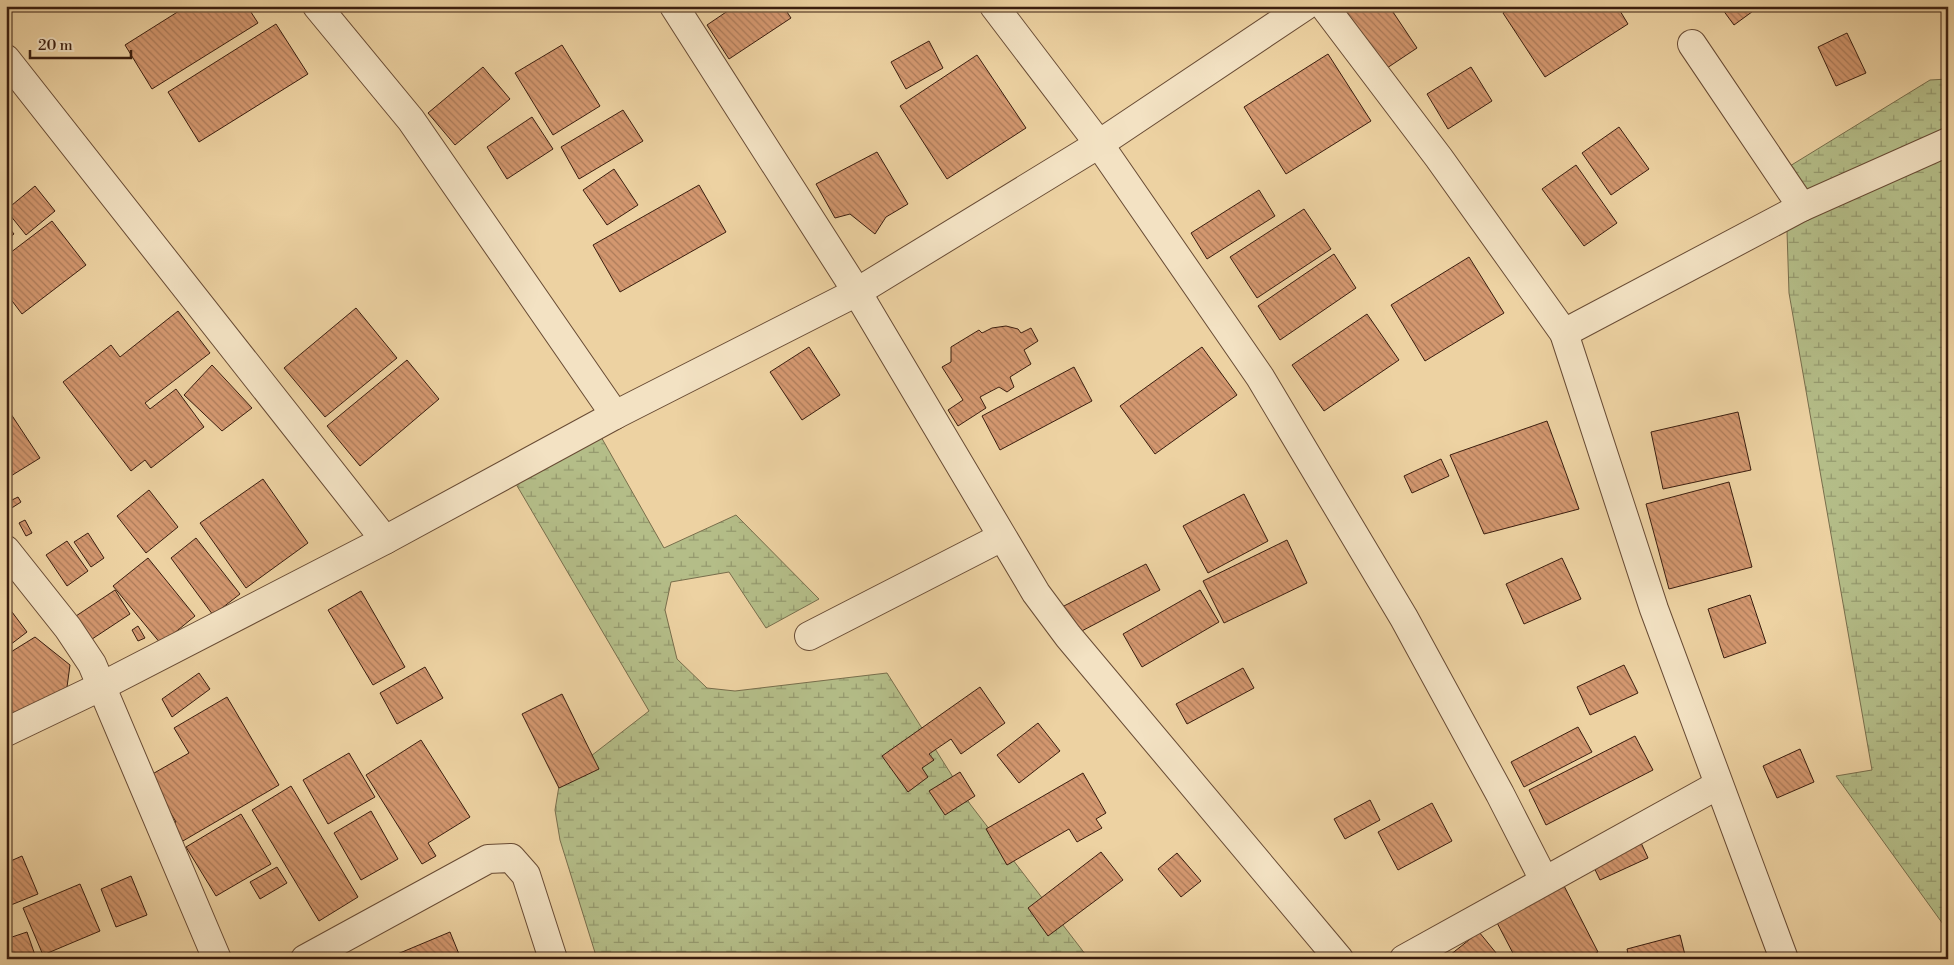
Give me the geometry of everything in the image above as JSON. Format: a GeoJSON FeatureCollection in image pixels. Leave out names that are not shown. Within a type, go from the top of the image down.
{"type":"FeatureCollection","features":[{"type":"Feature","properties":{"kind":"street"},"geometry":{"type":"LineString","coordinates":[[317,6],[411,120],[615,415]]}},
{"type":"Feature","properties":{"kind":"street"},"geometry":{"type":"LineString","coordinates":[[674,6],[857,292],[1036,593],[1068,636],[1339,959]]}},
{"type":"Feature","properties":{"kind":"street"},"geometry":{"type":"LineString","coordinates":[[994,6],[1099,144],[1260,377],[1404,618],[1500,794],[1544,880]]}},
{"type":"Feature","properties":{"kind":"street"},"geometry":{"type":"LineString","coordinates":[[6,732],[102,686],[385,540],[615,415],[857,292],[1099,144],[1305,6]]}},
{"type":"Feature","properties":{"kind":"street"},"geometry":{"type":"LineString","coordinates":[[1324,6],[1439,158],[1564,334],[1654,609],[1784,959]]}},
{"type":"Feature","properties":{"kind":"street"},"geometry":{"type":"LineString","coordinates":[[1692,44],[1802,207]]}},
{"type":"Feature","properties":{"kind":"street"},"geometry":{"type":"LineString","coordinates":[[6,59],[385,540]]}},
{"type":"Feature","properties":{"kind":"street"},"geometry":{"type":"LineString","coordinates":[[1564,334],[1802,207],[1948,142]]}},
{"type":"Feature","properties":{"kind":"street"},"geometry":{"type":"LineString","coordinates":[[809,636],[1002,537]]}},
{"type":"Feature","properties":{"kind":"street"},"geometry":{"type":"LineString","coordinates":[[6,550],[68,628],[92,664],[218,959]]}},
{"type":"Feature","properties":{"kind":"street"},"geometry":{"type":"LineString","coordinates":[[1404,959],[1718,785]]}},
{"type":"Feature","properties":{"kind":"street"},"geometry":{"type":"LineString","coordinates":[[305,959],[488,859],[511,858],[526,875],[553,959]]}},
{"type":"Feature","properties":{"kind":"green space"},"geometry":{"type":"Polygon","coordinates":[[[1948,79],[1948,931],[1836,776],[1872,770],[1789,293],[1785,169],[1930,80],[1948,79]]]}},
{"type":"Feature","properties":{"kind":"green space"},"geometry":{"type":"Polygon","coordinates":[[[596,428],[664,548],[736,515],[819,599],[766,628],[729,572],[671,582],[665,610],[677,659],[707,688],[735,691],[887,673],[970,804],[1089,959],[597,959],[560,840],[555,810],[560,780],[649,711],[516,484],[596,428]]]}},
{"type":"Feature","properties":{"kind":"building"},"geometry":{"type":"Polygon","coordinates":[[[187,6],[247,6],[258,23],[152,89],[125,45],[187,6]]]}},
{"type":"Feature","properties":{"kind":"building"},"geometry":{"type":"Polygon","coordinates":[[[735,6],[783,6],[791,18],[729,59],[707,25],[735,6]]]}},
{"type":"Feature","properties":{"kind":"building"},"geometry":{"type":"Polygon","coordinates":[[[1342,6],[1389,6],[1417,48],[1381,72],[1339,8],[1342,6]]]}},
{"type":"Feature","properties":{"kind":"building"},"geometry":{"type":"Polygon","coordinates":[[[1513,6],[1617,6],[1628,24],[1545,77],[1503,13],[1513,6]]]}},
{"type":"Feature","properties":{"kind":"building"},"geometry":{"type":"Polygon","coordinates":[[[1720,6],[1760,6],[1734,25],[1720,6]]]}},
{"type":"Feature","properties":{"kind":"building"},"geometry":{"type":"Polygon","coordinates":[[[276,24],[308,74],[199,142],[168,92],[276,24]]]}},
{"type":"Feature","properties":{"kind":"building"},"geometry":{"type":"Polygon","coordinates":[[[1847,33],[1866,73],[1836,86],[1818,47],[1847,33]]]}},
{"type":"Feature","properties":{"kind":"building"},"geometry":{"type":"Polygon","coordinates":[[[929,41],[943,68],[906,89],[891,62],[929,41]]]}},
{"type":"Feature","properties":{"kind":"building"},"geometry":{"type":"Polygon","coordinates":[[[562,45],[600,106],[553,135],[515,73],[562,45]]]}},
{"type":"Feature","properties":{"kind":"building"},"geometry":{"type":"Polygon","coordinates":[[[1328,54],[1371,121],[1286,174],[1244,107],[1328,54]]]}},
{"type":"Feature","properties":{"kind":"building"},"geometry":{"type":"Polygon","coordinates":[[[977,55],[1026,128],[947,179],[900,106],[977,55]]]}},
{"type":"Feature","properties":{"kind":"building"},"geometry":{"type":"Polygon","coordinates":[[[483,67],[510,99],[455,145],[428,113],[483,67]]]}},
{"type":"Feature","properties":{"kind":"building"},"geometry":{"type":"Polygon","coordinates":[[[1471,67],[1492,101],[1448,129],[1427,94],[1471,67]]]}},
{"type":"Feature","properties":{"kind":"building"},"geometry":{"type":"Polygon","coordinates":[[[623,110],[643,141],[579,179],[561,147],[623,110]]]}},
{"type":"Feature","properties":{"kind":"building"},"geometry":{"type":"Polygon","coordinates":[[[532,117],[553,149],[507,179],[487,147],[532,117]]]}},
{"type":"Feature","properties":{"kind":"building"},"geometry":{"type":"Polygon","coordinates":[[[1619,127],[1649,169],[1611,195],[1582,153],[1619,127]]]}},
{"type":"Feature","properties":{"kind":"building"},"geometry":{"type":"Polygon","coordinates":[[[877,152],[908,204],[886,217],[875,234],[850,214],[835,218],[816,184],[877,152]]]}},
{"type":"Feature","properties":{"kind":"building"},"geometry":{"type":"Polygon","coordinates":[[[1576,165],[1617,223],[1584,246],[1542,189],[1576,165]]]}},
{"type":"Feature","properties":{"kind":"building"},"geometry":{"type":"Polygon","coordinates":[[[614,169],[638,205],[607,225],[583,190],[614,169]]]}},
{"type":"Feature","properties":{"kind":"building"},"geometry":{"type":"Polygon","coordinates":[[[699,185],[726,232],[620,292],[593,245],[699,185]]]}},
{"type":"Feature","properties":{"kind":"building"},"geometry":{"type":"Polygon","coordinates":[[[35,186],[55,211],[26,235],[6,210],[35,186]]]}},
{"type":"Feature","properties":{"kind":"building"},"geometry":{"type":"Polygon","coordinates":[[[1259,190],[1275,216],[1207,259],[1191,233],[1259,190]]]}},
{"type":"Feature","properties":{"kind":"building"},"geometry":{"type":"Polygon","coordinates":[[[1304,209],[1331,249],[1257,298],[1230,257],[1304,209]]]}},
{"type":"Feature","properties":{"kind":"building"},"geometry":{"type":"Polygon","coordinates":[[[52,221],[86,265],[22,314],[6,293],[6,256],[52,221]]]}},
{"type":"Feature","properties":{"kind":"building"},"geometry":{"type":"Polygon","coordinates":[[[6,224],[14,234],[6,240],[6,224]]]}},
{"type":"Feature","properties":{"kind":"building"},"geometry":{"type":"Polygon","coordinates":[[[1334,254],[1356,288],[1280,340],[1258,306],[1334,254]]]}},
{"type":"Feature","properties":{"kind":"building"},"geometry":{"type":"Polygon","coordinates":[[[1469,257],[1504,313],[1425,361],[1391,305],[1469,257]]]}},
{"type":"Feature","properties":{"kind":"building"},"geometry":{"type":"Polygon","coordinates":[[[356,308],[397,358],[325,417],[284,368],[356,308]]]}},
{"type":"Feature","properties":{"kind":"building"},"geometry":{"type":"Polygon","coordinates":[[[178,311],[210,353],[145,403],[150,409],[176,389],[204,427],[151,468],[145,460],[131,471],[63,382],[111,345],[120,357],[178,311]]]}},
{"type":"Feature","properties":{"kind":"building"},"geometry":{"type":"Polygon","coordinates":[[[1367,314],[1399,360],[1324,411],[1292,365],[1367,314]]]}},
{"type":"Feature","properties":{"kind":"building"},"geometry":{"type":"Polygon","coordinates":[[[1006,326],[1018,329],[1021,333],[1031,328],[1038,341],[1024,350],[1031,364],[1010,377],[1014,387],[1007,392],[999,387],[980,397],[986,408],[958,426],[948,410],[963,400],[942,367],[951,362],[951,347],[979,330],[982,333],[992,328],[1006,326]]]}},
{"type":"Feature","properties":{"kind":"building"},"geometry":{"type":"Polygon","coordinates":[[[809,347],[840,395],[802,420],[770,372],[809,347]]]}},
{"type":"Feature","properties":{"kind":"building"},"geometry":{"type":"Polygon","coordinates":[[[1202,347],[1237,395],[1155,454],[1120,406],[1202,347]]]}},
{"type":"Feature","properties":{"kind":"building"},"geometry":{"type":"Polygon","coordinates":[[[407,360],[439,399],[360,466],[327,426],[407,360]]]}},
{"type":"Feature","properties":{"kind":"building"},"geometry":{"type":"Polygon","coordinates":[[[212,365],[252,408],[222,431],[184,395],[212,365]]]}},
{"type":"Feature","properties":{"kind":"building"},"geometry":{"type":"Polygon","coordinates":[[[1074,367],[1092,401],[1000,450],[982,416],[1074,367]]]}},
{"type":"Feature","properties":{"kind":"building"},"geometry":{"type":"Polygon","coordinates":[[[9,411],[40,458],[6,479],[6,413],[9,411]]]}},
{"type":"Feature","properties":{"kind":"building"},"geometry":{"type":"Polygon","coordinates":[[[1738,412],[1751,470],[1663,489],[1651,432],[1738,412]]]}},
{"type":"Feature","properties":{"kind":"building"},"geometry":{"type":"Polygon","coordinates":[[[1547,421],[1579,509],[1484,534],[1450,455],[1547,421]]]}},
{"type":"Feature","properties":{"kind":"building"},"geometry":{"type":"Polygon","coordinates":[[[1441,459],[1449,476],[1412,493],[1404,476],[1441,459]]]}},
{"type":"Feature","properties":{"kind":"building"},"geometry":{"type":"Polygon","coordinates":[[[263,479],[308,543],[246,588],[200,523],[263,479]]]}},
{"type":"Feature","properties":{"kind":"building"},"geometry":{"type":"Polygon","coordinates":[[[1729,482],[1752,567],[1669,589],[1646,504],[1729,482]]]}},
{"type":"Feature","properties":{"kind":"building"},"geometry":{"type":"Polygon","coordinates":[[[149,490],[178,527],[146,553],[117,516],[149,490]]]}},
{"type":"Feature","properties":{"kind":"building"},"geometry":{"type":"Polygon","coordinates":[[[1244,494],[1268,541],[1208,573],[1183,526],[1244,494]]]}},
{"type":"Feature","properties":{"kind":"building"},"geometry":{"type":"Polygon","coordinates":[[[18,497],[21,502],[7,511],[6,503],[18,497]]]}},
{"type":"Feature","properties":{"kind":"building"},"geometry":{"type":"Polygon","coordinates":[[[25,520],[32,533],[26,536],[19,523],[25,520]]]}},
{"type":"Feature","properties":{"kind":"building"},"geometry":{"type":"Polygon","coordinates":[[[88,533],[104,558],[91,567],[74,542],[88,533]]]}},
{"type":"Feature","properties":{"kind":"building"},"geometry":{"type":"Polygon","coordinates":[[[196,538],[240,594],[213,615],[171,558],[196,538]]]}},
{"type":"Feature","properties":{"kind":"building"},"geometry":{"type":"Polygon","coordinates":[[[1287,540],[1307,583],[1224,623],[1203,581],[1287,540]]]}},
{"type":"Feature","properties":{"kind":"building"},"geometry":{"type":"Polygon","coordinates":[[[67,541],[88,571],[67,586],[46,555],[67,541]]]}},
{"type":"Feature","properties":{"kind":"building"},"geometry":{"type":"Polygon","coordinates":[[[148,558],[195,616],[161,644],[113,586],[148,558]]]}},
{"type":"Feature","properties":{"kind":"building"},"geometry":{"type":"Polygon","coordinates":[[[1562,558],[1581,599],[1524,624],[1506,584],[1562,558]]]}},
{"type":"Feature","properties":{"kind":"building"},"geometry":{"type":"Polygon","coordinates":[[[1146,564],[1160,590],[1076,634],[1062,607],[1146,564]]]}},
{"type":"Feature","properties":{"kind":"building"},"geometry":{"type":"Polygon","coordinates":[[[115,590],[130,614],[83,645],[67,622],[115,590]]]}},
{"type":"Feature","properties":{"kind":"building"},"geometry":{"type":"Polygon","coordinates":[[[1200,590],[1219,622],[1142,667],[1123,634],[1200,590]]]}},
{"type":"Feature","properties":{"kind":"building"},"geometry":{"type":"Polygon","coordinates":[[[361,591],[405,667],[373,685],[328,610],[361,591]]]}},
{"type":"Feature","properties":{"kind":"building"},"geometry":{"type":"Polygon","coordinates":[[[1750,595],[1766,643],[1724,658],[1708,609],[1750,595]]]}},
{"type":"Feature","properties":{"kind":"building"},"geometry":{"type":"Polygon","coordinates":[[[6,604],[27,632],[6,648],[6,604]]]}},
{"type":"Feature","properties":{"kind":"building"},"geometry":{"type":"Polygon","coordinates":[[[138,626],[145,638],[138,641],[132,630],[138,626]]]}},
{"type":"Feature","properties":{"kind":"building"},"geometry":{"type":"Polygon","coordinates":[[[35,637],[70,665],[67,687],[6,726],[6,655],[35,637]]]}},
{"type":"Feature","properties":{"kind":"building"},"geometry":{"type":"Polygon","coordinates":[[[1624,665],[1638,693],[1590,715],[1577,687],[1624,665]]]}},
{"type":"Feature","properties":{"kind":"building"},"geometry":{"type":"Polygon","coordinates":[[[425,667],[443,698],[397,724],[380,693],[425,667]]]}},
{"type":"Feature","properties":{"kind":"building"},"geometry":{"type":"Polygon","coordinates":[[[1243,668],[1254,688],[1187,724],[1176,704],[1243,668]]]}},
{"type":"Feature","properties":{"kind":"building"},"geometry":{"type":"Polygon","coordinates":[[[199,673],[210,689],[172,717],[162,699],[199,673]]]}},
{"type":"Feature","properties":{"kind":"building"},"geometry":{"type":"Polygon","coordinates":[[[980,687],[1005,723],[961,754],[951,739],[929,754],[934,760],[922,768],[928,777],[908,792],[882,756],[980,687]]]}},
{"type":"Feature","properties":{"kind":"building"},"geometry":{"type":"Polygon","coordinates":[[[562,694],[599,769],[559,788],[522,714],[562,694]]]}},
{"type":"Feature","properties":{"kind":"building"},"geometry":{"type":"Polygon","coordinates":[[[227,697],[279,785],[176,845],[166,828],[176,822],[149,776],[189,753],[174,728],[227,697]]]}},
{"type":"Feature","properties":{"kind":"building"},"geometry":{"type":"Polygon","coordinates":[[[1038,723],[1060,751],[1019,783],[997,755],[1038,723]]]}},
{"type":"Feature","properties":{"kind":"building"},"geometry":{"type":"Polygon","coordinates":[[[1578,727],[1592,752],[1524,787],[1511,762],[1578,727]]]}},
{"type":"Feature","properties":{"kind":"building"},"geometry":{"type":"Polygon","coordinates":[[[1635,736],[1653,770],[1546,825],[1529,790],[1635,736]]]}},
{"type":"Feature","properties":{"kind":"building"},"geometry":{"type":"Polygon","coordinates":[[[421,740],[470,817],[428,843],[436,856],[422,864],[366,775],[421,740]]]}},
{"type":"Feature","properties":{"kind":"building"},"geometry":{"type":"Polygon","coordinates":[[[1800,749],[1814,782],[1777,798],[1763,766],[1800,749]]]}},
{"type":"Feature","properties":{"kind":"building"},"geometry":{"type":"Polygon","coordinates":[[[349,753],[375,797],[328,824],[303,780],[349,753]]]}},
{"type":"Feature","properties":{"kind":"building"},"geometry":{"type":"Polygon","coordinates":[[[960,772],[975,796],[945,815],[929,791],[960,772]]]}},
{"type":"Feature","properties":{"kind":"building"},"geometry":{"type":"Polygon","coordinates":[[[1083,773],[1106,813],[1096,819],[1102,828],[1077,842],[1069,829],[1007,865],[986,829],[1083,773]]]}},
{"type":"Feature","properties":{"kind":"building"},"geometry":{"type":"Polygon","coordinates":[[[291,786],[358,897],[319,921],[252,810],[291,786]]]}},
{"type":"Feature","properties":{"kind":"building"},"geometry":{"type":"Polygon","coordinates":[[[1370,800],[1380,820],[1345,839],[1334,819],[1370,800]]]}},
{"type":"Feature","properties":{"kind":"building"},"geometry":{"type":"Polygon","coordinates":[[[1432,803],[1452,841],[1398,870],[1378,832],[1432,803]]]}},
{"type":"Feature","properties":{"kind":"building"},"geometry":{"type":"Polygon","coordinates":[[[371,811],[398,859],[361,880],[334,833],[371,811]]]}},
{"type":"Feature","properties":{"kind":"building"},"geometry":{"type":"Polygon","coordinates":[[[241,814],[271,864],[216,896],[186,847],[241,814]]]}},
{"type":"Feature","properties":{"kind":"building"},"geometry":{"type":"Polygon","coordinates":[[[1637,834],[1648,858],[1600,880],[1589,857],[1637,834]]]}},
{"type":"Feature","properties":{"kind":"building"},"geometry":{"type":"Polygon","coordinates":[[[1101,852],[1123,880],[1048,936],[1028,908],[1101,852]]]}},
{"type":"Feature","properties":{"kind":"building"},"geometry":{"type":"Polygon","coordinates":[[[1177,853],[1201,881],[1181,897],[1158,869],[1177,853]]]}},
{"type":"Feature","properties":{"kind":"building"},"geometry":{"type":"Polygon","coordinates":[[[22,856],[38,894],[6,907],[6,863],[22,856]]]}},
{"type":"Feature","properties":{"kind":"building"},"geometry":{"type":"Polygon","coordinates":[[[277,867],[287,883],[260,899],[250,882],[277,867]]]}},
{"type":"Feature","properties":{"kind":"building"},"geometry":{"type":"Polygon","coordinates":[[[131,876],[147,915],[116,927],[101,889],[131,876]]]}},
{"type":"Feature","properties":{"kind":"building"},"geometry":{"type":"Polygon","coordinates":[[[1562,882],[1598,952],[1585,959],[1516,959],[1494,917],[1562,882]]]}},
{"type":"Feature","properties":{"kind":"building"},"geometry":{"type":"Polygon","coordinates":[[[80,884],[100,931],[43,955],[23,908],[80,884]]]}},
{"type":"Feature","properties":{"kind":"building"},"geometry":{"type":"Polygon","coordinates":[[[27,932],[36,958],[6,959],[6,939],[27,932]]]}},
{"type":"Feature","properties":{"kind":"building"},"geometry":{"type":"Polygon","coordinates":[[[450,932],[461,959],[396,959],[395,955],[450,932]]]}},
{"type":"Feature","properties":{"kind":"building"},"geometry":{"type":"Polygon","coordinates":[[[1479,932],[1501,959],[1445,959],[1479,932]]]}},
{"type":"Feature","properties":{"kind":"building"},"geometry":{"type":"Polygon","coordinates":[[[1680,935],[1686,959],[1629,959],[1627,949],[1680,935]]]}}]}
